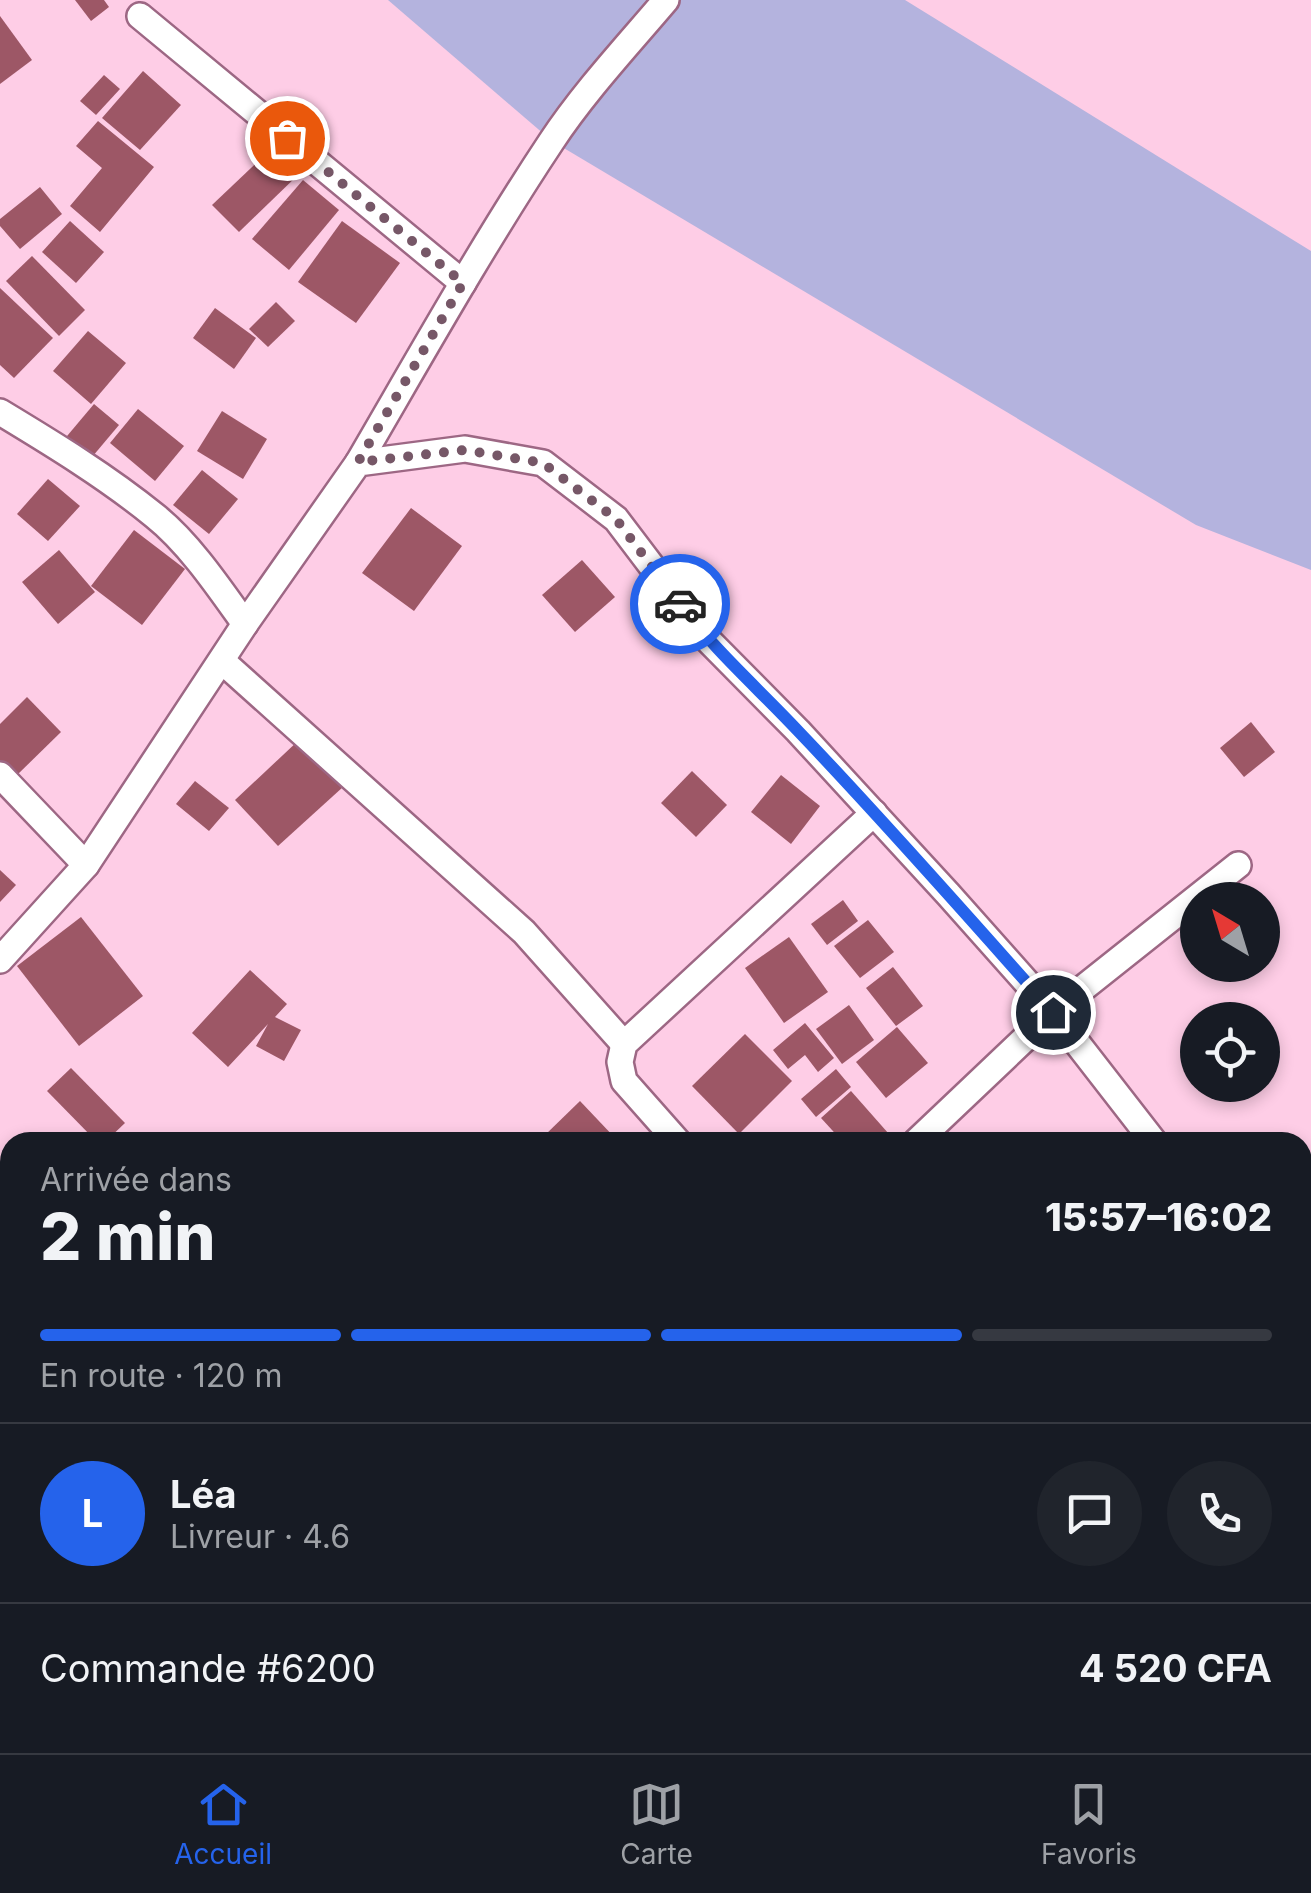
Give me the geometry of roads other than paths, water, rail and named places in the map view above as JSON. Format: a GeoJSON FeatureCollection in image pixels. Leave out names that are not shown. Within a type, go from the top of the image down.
{"type":"FeatureCollection","features":[{"type":"Feature","properties":{"kind":"street"},"geometry":{"type":"LineString","coordinates":[[0,960],[86,865],[245,624],[358,462],[552,141],[666,0]]}},
{"type":"Feature","properties":{"kind":"street"},"geometry":{"type":"LineString","coordinates":[[140,16],[463,283]]}},
{"type":"Feature","properties":{"kind":"street"},"geometry":{"type":"LineString","coordinates":[[0,412],[55,445],[158,518],[208,573],[245,624]]}},
{"type":"Feature","properties":{"kind":"street"},"geometry":{"type":"LineString","coordinates":[[358,462],[465,450],[543,463],[616,519],[707,640],[798,731],[1053,1012],[1146,1132]]}},
{"type":"Feature","properties":{"kind":"street"},"geometry":{"type":"LineString","coordinates":[[222,661],[524,932],[624,1044]]}},
{"type":"Feature","properties":{"kind":"street"},"geometry":{"type":"LineString","coordinates":[[0,775],[86,865]]}},
{"type":"Feature","properties":{"kind":"street"},"geometry":{"type":"LineString","coordinates":[[669,1132],[624,1081],[620,1062],[624,1044],[874,814]]}},
{"type":"Feature","properties":{"kind":"street"},"geometry":{"type":"LineString","coordinates":[[927,1132],[1053,1012],[1238,865]]}}]}
